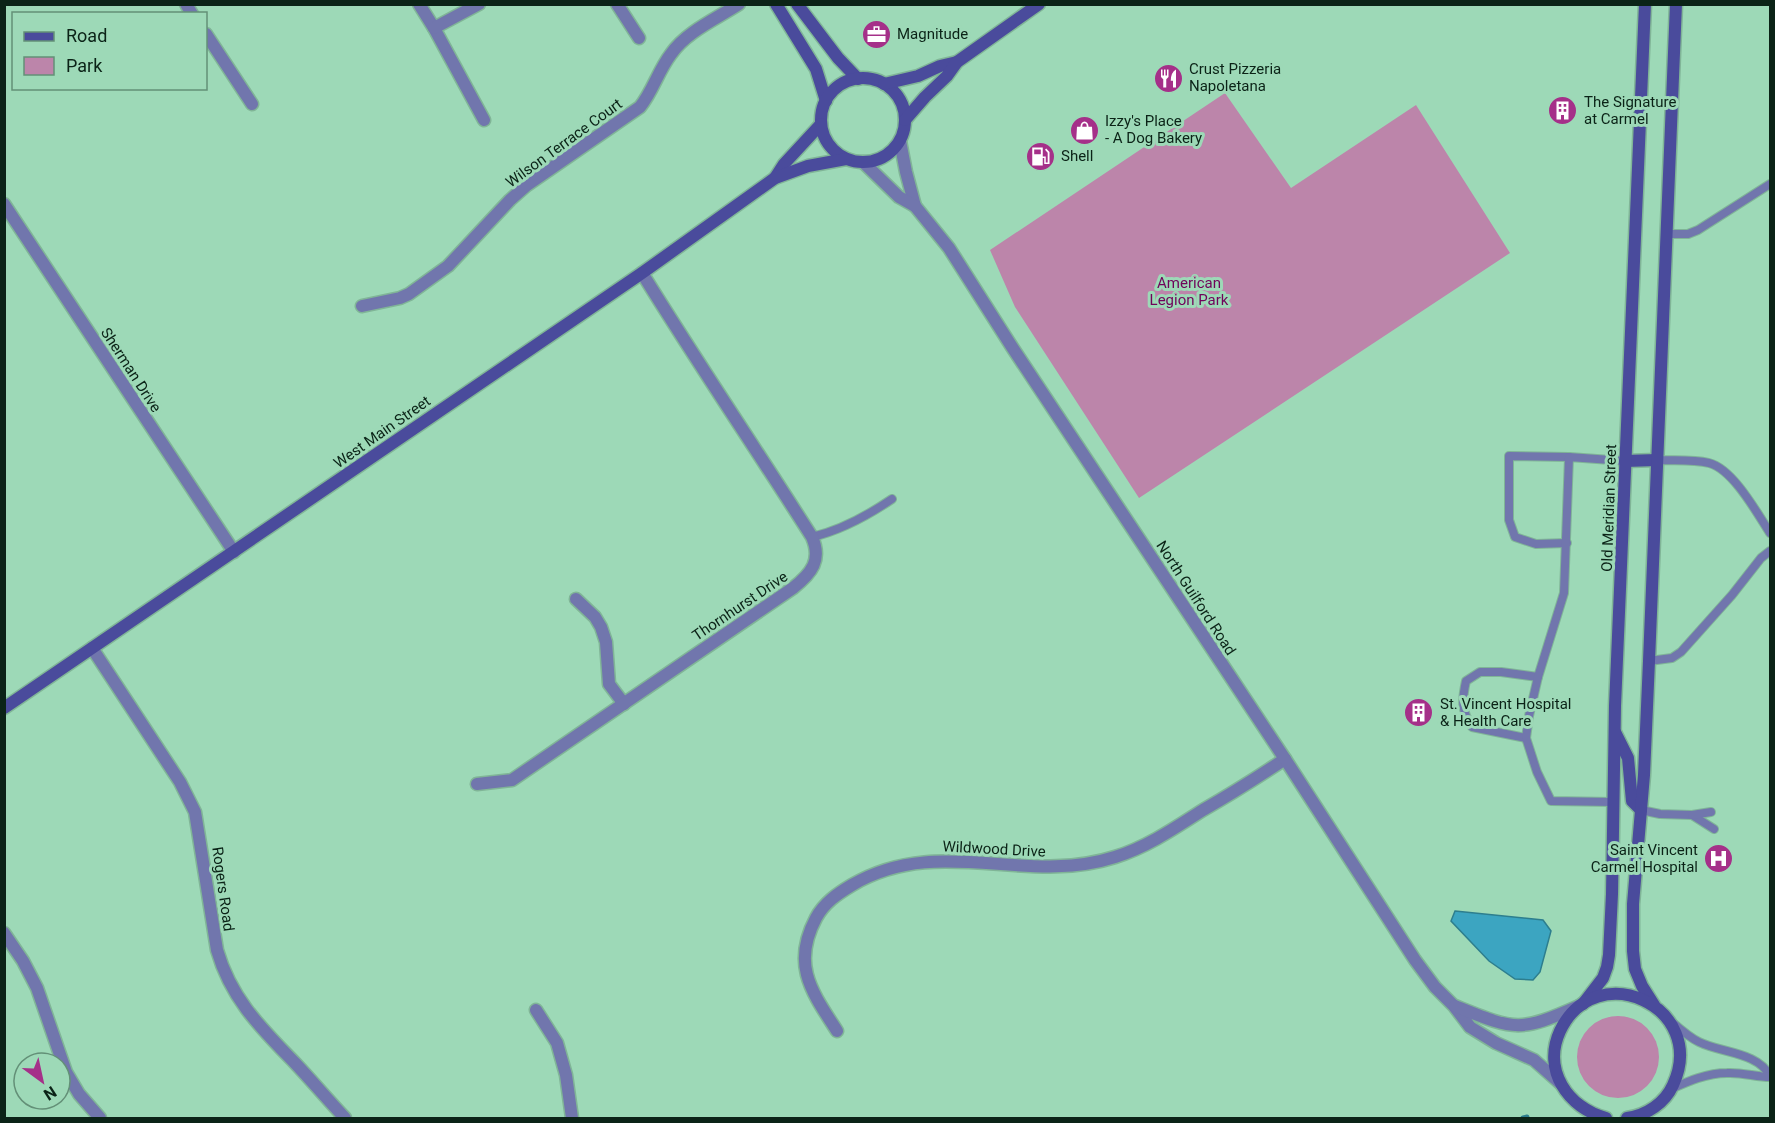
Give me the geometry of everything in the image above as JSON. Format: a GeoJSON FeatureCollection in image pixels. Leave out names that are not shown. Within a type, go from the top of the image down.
{"type":"FeatureCollection","features":[{"type":"Feature","properties":{"kind":"main road"},"geometry":{"type":"LineString","coordinates":[[776,4],[816,69],[826,101]]}},
{"type":"Feature","properties":{"kind":"main road"},"geometry":{"type":"LineString","coordinates":[[797,4],[838,58],[858,79]]}},
{"type":"Feature","properties":{"kind":"main road"},"geometry":{"type":"LineString","coordinates":[[905,120],[947,76],[957,62],[1039,4]]}},
{"type":"Feature","properties":{"kind":"main road","name":"Old Meridian Street"},"geometry":{"type":"LineString","coordinates":[[1560,1083],[1554,1065],[1557,1037],[1566,1020],[1603,978],[1607,967],[1612,894],[1615,731],[1625,461],[1645,4]]}},
{"type":"Feature","properties":{"kind":"main road"},"geometry":{"type":"LineString","coordinates":[[1627,1119],[1649,1114],[1671,1089],[1677,1075],[1680,1053],[1675,1031],[1668,1018],[1654,1005],[1638,977],[1634,962],[1634,904],[1649,661],[1676,4]]}},
{"type":"Feature","properties":{"kind":"main road"},"geometry":{"type":"LineString","coordinates":[[884,84],[918,76],[940,66],[957,62]]}},
{"type":"Feature","properties":{"kind":"main road"},"geometry":{"type":"LineString","coordinates":[[858,79],[872,79],[884,84],[900,99],[905,120],[900,141],[885,157],[874,161],[846,159],[836,153],[829,145],[821,124],[826,101],[834,90],[845,82],[858,79]]}},
{"type":"Feature","properties":{"kind":"main road","name":"West Main Street"},"geometry":{"type":"LineString","coordinates":[[775,178],[784,164],[821,124]]}},
{"type":"Feature","properties":{"kind":"main road","name":"West Main Street"},"geometry":{"type":"LineString","coordinates":[[4,708],[642,273],[775,178],[808,166],[846,159]]}},
{"type":"Feature","properties":{"kind":"main road"},"geometry":{"type":"LineString","coordinates":[[1625,461],[1657,460]]}},
{"type":"Feature","properties":{"kind":"main road"},"geometry":{"type":"LineString","coordinates":[[1615,731],[1628,758],[1632,801],[1641,810]]}},
{"type":"Feature","properties":{"kind":"main road"},"geometry":{"type":"LineString","coordinates":[[1581,1005],[1602,995],[1624,994],[1654,1005]]}},
{"type":"Feature","properties":{"kind":"main road"},"geometry":{"type":"LineString","coordinates":[[1560,1083],[1569,1098],[1585,1114],[1606,1119]]}},
{"type":"Feature","properties":{"kind":"street"},"geometry":{"type":"LineString","coordinates":[[419,4],[484,120]]}},
{"type":"Feature","properties":{"kind":"street"},"geometry":{"type":"LineString","coordinates":[[434,28],[479,4]]}},
{"type":"Feature","properties":{"kind":"street"},"geometry":{"type":"LineString","coordinates":[[617,4],[639,38]]}},
{"type":"Feature","properties":{"kind":"street","name":"Wilson Terrace Court"},"geometry":{"type":"LineString","coordinates":[[362,306],[400,298],[437,275],[527,185],[640,107],[648,98],[665,63],[676,47],[739,4]]}},
{"type":"Feature","properties":{"kind":"street"},"geometry":{"type":"LineString","coordinates":[[207,36],[252,104]]}},
{"type":"Feature","properties":{"kind":"street","name":"North Guilford Road"},"geometry":{"type":"LineString","coordinates":[[900,141],[915,206]]}},
{"type":"Feature","properties":{"kind":"street","name":"North Guilford Road"},"geometry":{"type":"LineString","coordinates":[[863,162],[899,197],[915,206],[949,248],[1012,348],[1435,987],[1470,1027],[1496,1043],[1534,1060],[1560,1083]]}},
{"type":"Feature","properties":{"kind":"street","name":"Sherman Drive"},"geometry":{"type":"LineString","coordinates":[[4,204],[234,552]]}},
{"type":"Feature","properties":{"kind":"street","name":"Thornhurst Drive"},"geometry":{"type":"LineString","coordinates":[[477,784],[512,780],[803,580],[811,572],[816,558],[817,548],[812,537],[683,340],[642,273]]}},
{"type":"Feature","properties":{"kind":"street"},"geometry":{"type":"LineString","coordinates":[[576,599],[595,617],[601,627],[606,642],[609,684],[624,704]]}},
{"type":"Feature","properties":{"kind":"street","name":"Rogers Road"},"geometry":{"type":"LineString","coordinates":[[92,648],[180,782],[195,812],[217,950],[222,968],[233,990],[258,1025],[345,1119]]}},
{"type":"Feature","properties":{"kind":"street","name":"Wildwood Drive"},"geometry":{"type":"LineString","coordinates":[[837,1031],[813,995],[807,981],[804,962],[810,928],[820,910],[837,894],[881,870],[920,862],[942,860],[1054,867],[1115,857],[1167,833],[1285,759]]}},
{"type":"Feature","properties":{"kind":"street"},"geometry":{"type":"LineString","coordinates":[[4,933],[23,961],[37,988],[66,1072],[79,1094],[100,1119]]}},
{"type":"Feature","properties":{"kind":"street","name":"North Guilford Road"},"geometry":{"type":"LineString","coordinates":[[1454,1006],[1500,1024],[1523,1026],[1546,1021],[1581,1005]]}},
{"type":"Feature","properties":{"kind":"street"},"geometry":{"type":"LineString","coordinates":[[536,1010],[557,1043],[566,1075],[572,1119]]}},
{"type":"Feature","properties":{"kind":"lane"},"geometry":{"type":"LineString","coordinates":[[1667,234],[1688,234],[1698,230],[1770,184]]}},
{"type":"Feature","properties":{"kind":"lane"},"geometry":{"type":"LineString","coordinates":[[1567,543],[1536,544],[1515,537],[1509,520],[1509,456],[1625,461]]}},
{"type":"Feature","properties":{"kind":"lane"},"geometry":{"type":"LineString","coordinates":[[1569,457],[1564,593],[1538,677],[1526,738],[1537,772],[1551,801],[1613,802]]}},
{"type":"Feature","properties":{"kind":"lane"},"geometry":{"type":"LineString","coordinates":[[1657,460],[1699,462],[1718,467],[1741,490],[1770,533]]}},
{"type":"Feature","properties":{"kind":"lane"},"geometry":{"type":"LineString","coordinates":[[812,537],[832,532],[849,524],[892,499]]}},
{"type":"Feature","properties":{"kind":"lane"},"geometry":{"type":"LineString","coordinates":[[1649,661],[1672,658],[1682,652],[1761,558],[1770,551]]}},
{"type":"Feature","properties":{"kind":"lane"},"geometry":{"type":"LineString","coordinates":[[1526,738],[1472,727],[1464,715],[1462,697],[1466,681],[1480,672],[1501,672],[1538,677]]}},
{"type":"Feature","properties":{"kind":"lane"},"geometry":{"type":"LineString","coordinates":[[1641,810],[1660,814],[1692,815],[1711,812]]}},
{"type":"Feature","properties":{"kind":"lane"},"geometry":{"type":"LineString","coordinates":[[1692,815],[1714,829]]}},
{"type":"Feature","properties":{"kind":"lane"},"geometry":{"type":"LineString","coordinates":[[1668,1018],[1700,1042],[1751,1059],[1766,1068],[1770,1077]]}},
{"type":"Feature","properties":{"kind":"lane"},"geometry":{"type":"LineString","coordinates":[[1671,1089],[1691,1080],[1728,1072],[1770,1077]]}},
{"type":"Feature","properties":{"kind":"green space","name":"American Legion Park"},"geometry":{"type":"Polygon","coordinates":[[[1225,93],[1291,188],[1416,105],[1510,253],[1139,498],[1015,307],[990,250],[1225,93]]]}},
{"type":"Feature","properties":{"kind":"green space"},"geometry":{"type":"Polygon","coordinates":[[[1618,1016],[1634,1019],[1647,1028],[1656,1041],[1659,1057],[1656,1073],[1647,1086],[1634,1095],[1618,1098],[1602,1095],[1589,1086],[1580,1073],[1577,1057],[1580,1041],[1589,1028],[1602,1019],[1618,1016]]]}},
{"type":"Feature","properties":{"kind":"water"},"geometry":{"type":"Polygon","coordinates":[[[1455,911],[1543,920],[1551,931],[1540,972],[1533,980],[1515,979],[1489,961],[1451,921],[1455,911]]]}},
{"type":"Feature","properties":{"kind":"waterway"},"geometry":{"type":"LineString","coordinates":[[1523,1118],[1527,1117]]}},
{"type":"Feature","properties":{"kind":"place","name":"Magnitude"},"geometry":{"type":"Point","coordinates":[876,34]}},
{"type":"Feature","properties":{"kind":"place","name":"Crust Pizzeria Napoletana"},"geometry":{"type":"Point","coordinates":[1168,78]}},
{"type":"Feature","properties":{"kind":"place","name":"The Signature at Carmel"},"geometry":{"type":"Point","coordinates":[1563,111]}},
{"type":"Feature","properties":{"kind":"place","name":"Izzy's Place - A Dog Bakery"},"geometry":{"type":"Point","coordinates":[1084,130]}},
{"type":"Feature","properties":{"kind":"place","name":"Shell"},"geometry":{"type":"Point","coordinates":[1040,156]}},
{"type":"Feature","properties":{"kind":"place","name":"St. Vincent Hospital & Health Care"},"geometry":{"type":"Point","coordinates":[1419,713]}},
{"type":"Feature","properties":{"kind":"place","name":"Saint Vincent Carmel Hospital"},"geometry":{"type":"Point","coordinates":[1719,859]}}]}
